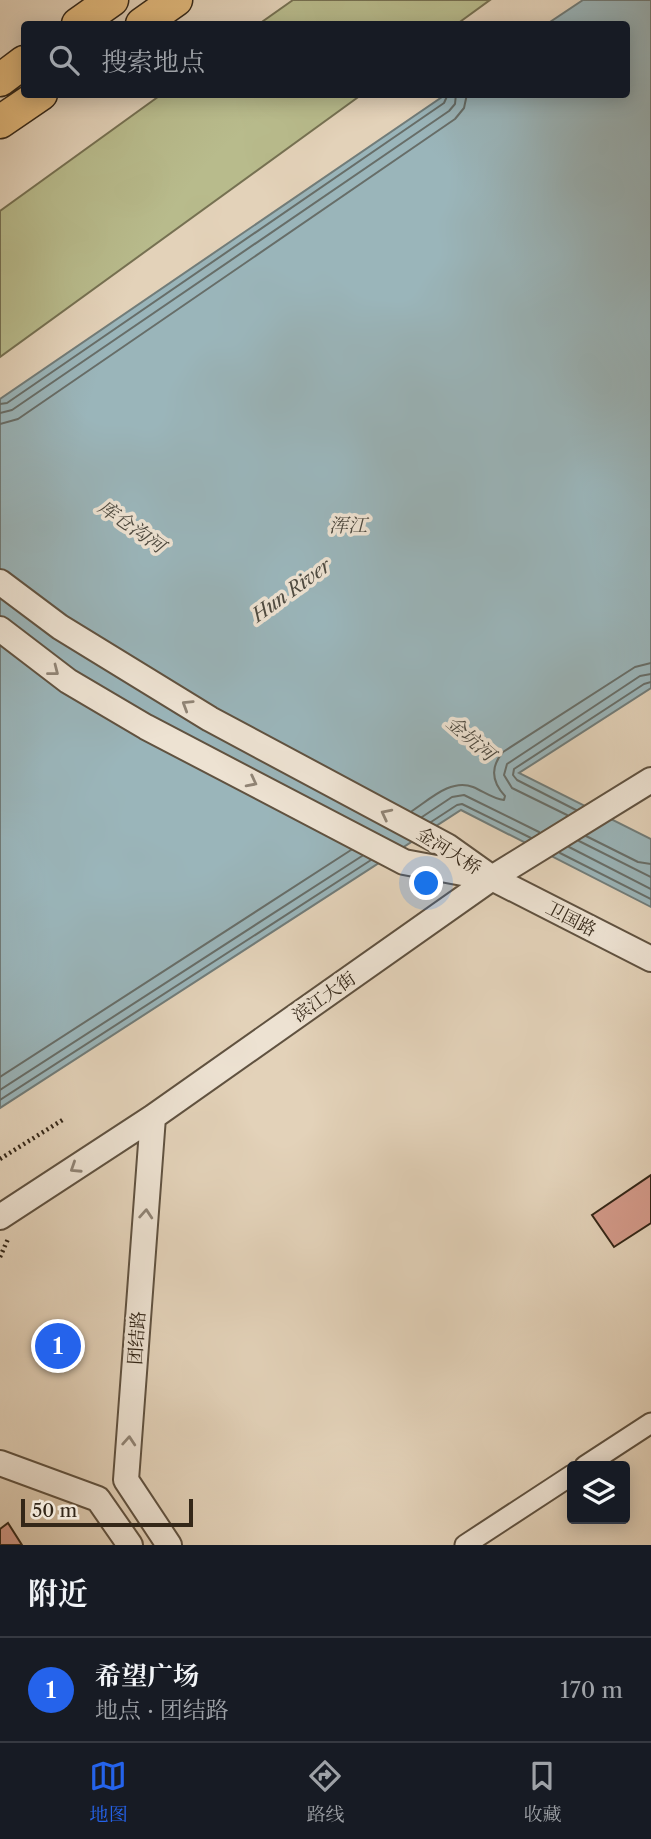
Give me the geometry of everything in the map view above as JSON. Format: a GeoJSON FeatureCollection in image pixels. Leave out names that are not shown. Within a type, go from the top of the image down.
{"type":"FeatureCollection","features":[{"type":"Feature","properties":{"kind":"main road"},"geometry":{"type":"LineString","coordinates":[[82,21],[112,0]]}},
{"type":"Feature","properties":{"kind":"main road"},"geometry":{"type":"LineString","coordinates":[[146,21],[177,0]]}},
{"type":"Feature","properties":{"kind":"main road"},"geometry":{"type":"LineString","coordinates":[[0,80],[21,64]]}},
{"type":"Feature","properties":{"kind":"main road"},"geometry":{"type":"LineString","coordinates":[[0,122],[34,98]]}},
{"type":"Feature","properties":{"kind":"street","name":"金河大桥"},"geometry":{"type":"LineString","coordinates":[[0,582],[60,627],[210,719],[447,846],[492,878]]}},
{"type":"Feature","properties":{"kind":"street","name":"金河大桥"},"geometry":{"type":"LineString","coordinates":[[0,629],[68,681],[146,727],[404,862],[492,878]]}},
{"type":"Feature","properties":{"kind":"street","name":"滨江大街"},"geometry":{"type":"LineString","coordinates":[[0,1217],[153,1117],[492,878],[651,780]]}},
{"type":"Feature","properties":{"kind":"street","name":"卫国路"},"geometry":{"type":"LineString","coordinates":[[492,878],[651,959]]}},
{"type":"Feature","properties":{"kind":"street","name":"团结路"},"geometry":{"type":"LineString","coordinates":[[126,1480],[153,1117]]}},
{"type":"Feature","properties":{"kind":"street"},"geometry":{"type":"LineString","coordinates":[[593,1461],[651,1423]]}},
{"type":"Feature","properties":{"kind":"street"},"geometry":{"type":"LineString","coordinates":[[0,1463],[98,1499],[130,1545]]}},
{"type":"Feature","properties":{"kind":"street"},"geometry":{"type":"LineString","coordinates":[[465,1545],[567,1478]]}},
{"type":"Feature","properties":{"kind":"street"},"geometry":{"type":"LineString","coordinates":[[98,1499],[126,1480],[169,1545]]}},
{"type":"Feature","properties":{"kind":"path"},"geometry":{"type":"LineString","coordinates":[[0,1158],[64,1119]]}},
{"type":"Feature","properties":{"kind":"green space"},"geometry":{"type":"Polygon","coordinates":[[[293,0],[490,0],[461,21],[263,21],[293,0]]]}},
{"type":"Feature","properties":{"kind":"green space"},"geometry":{"type":"Polygon","coordinates":[[[156,98],[357,98],[0,357],[0,211],[156,98]]]}},
{"type":"Feature","properties":{"kind":"water","name":"浑江"},"geometry":{"type":"Polygon","coordinates":[[[583,0],[651,0],[651,688],[519,773],[651,839],[651,907],[461,810],[0,1108],[0,399],[441,98],[630,98],[630,21],[552,21],[583,0]]]}},
{"type":"Feature","properties":{"kind":"building"},"geometry":{"type":"Polygon","coordinates":[[[651,1175],[651,1223],[614,1247],[592,1215],[651,1175]]]}},
{"type":"Feature","properties":{"kind":"building"},"geometry":{"type":"Polygon","coordinates":[[[8,1523],[22,1545],[0,1545],[0,1529],[8,1523]]]}},
{"type":"Feature","properties":{"kind":"place","name":"希望广场"},"geometry":{"type":"Point","coordinates":[58,1346]}},
{"type":"Feature","properties":{"kind":"water label","name":"库仓沟河"},"geometry":{"type":"Point","coordinates":[132,526]}},
{"type":"Feature","properties":{"kind":"water label","name":"Hun River"},"geometry":{"type":"Point","coordinates":[291,590]}},
{"type":"Feature","properties":{"kind":"water label","name":"金坑河"},"geometry":{"type":"Point","coordinates":[471,738]}}]}
